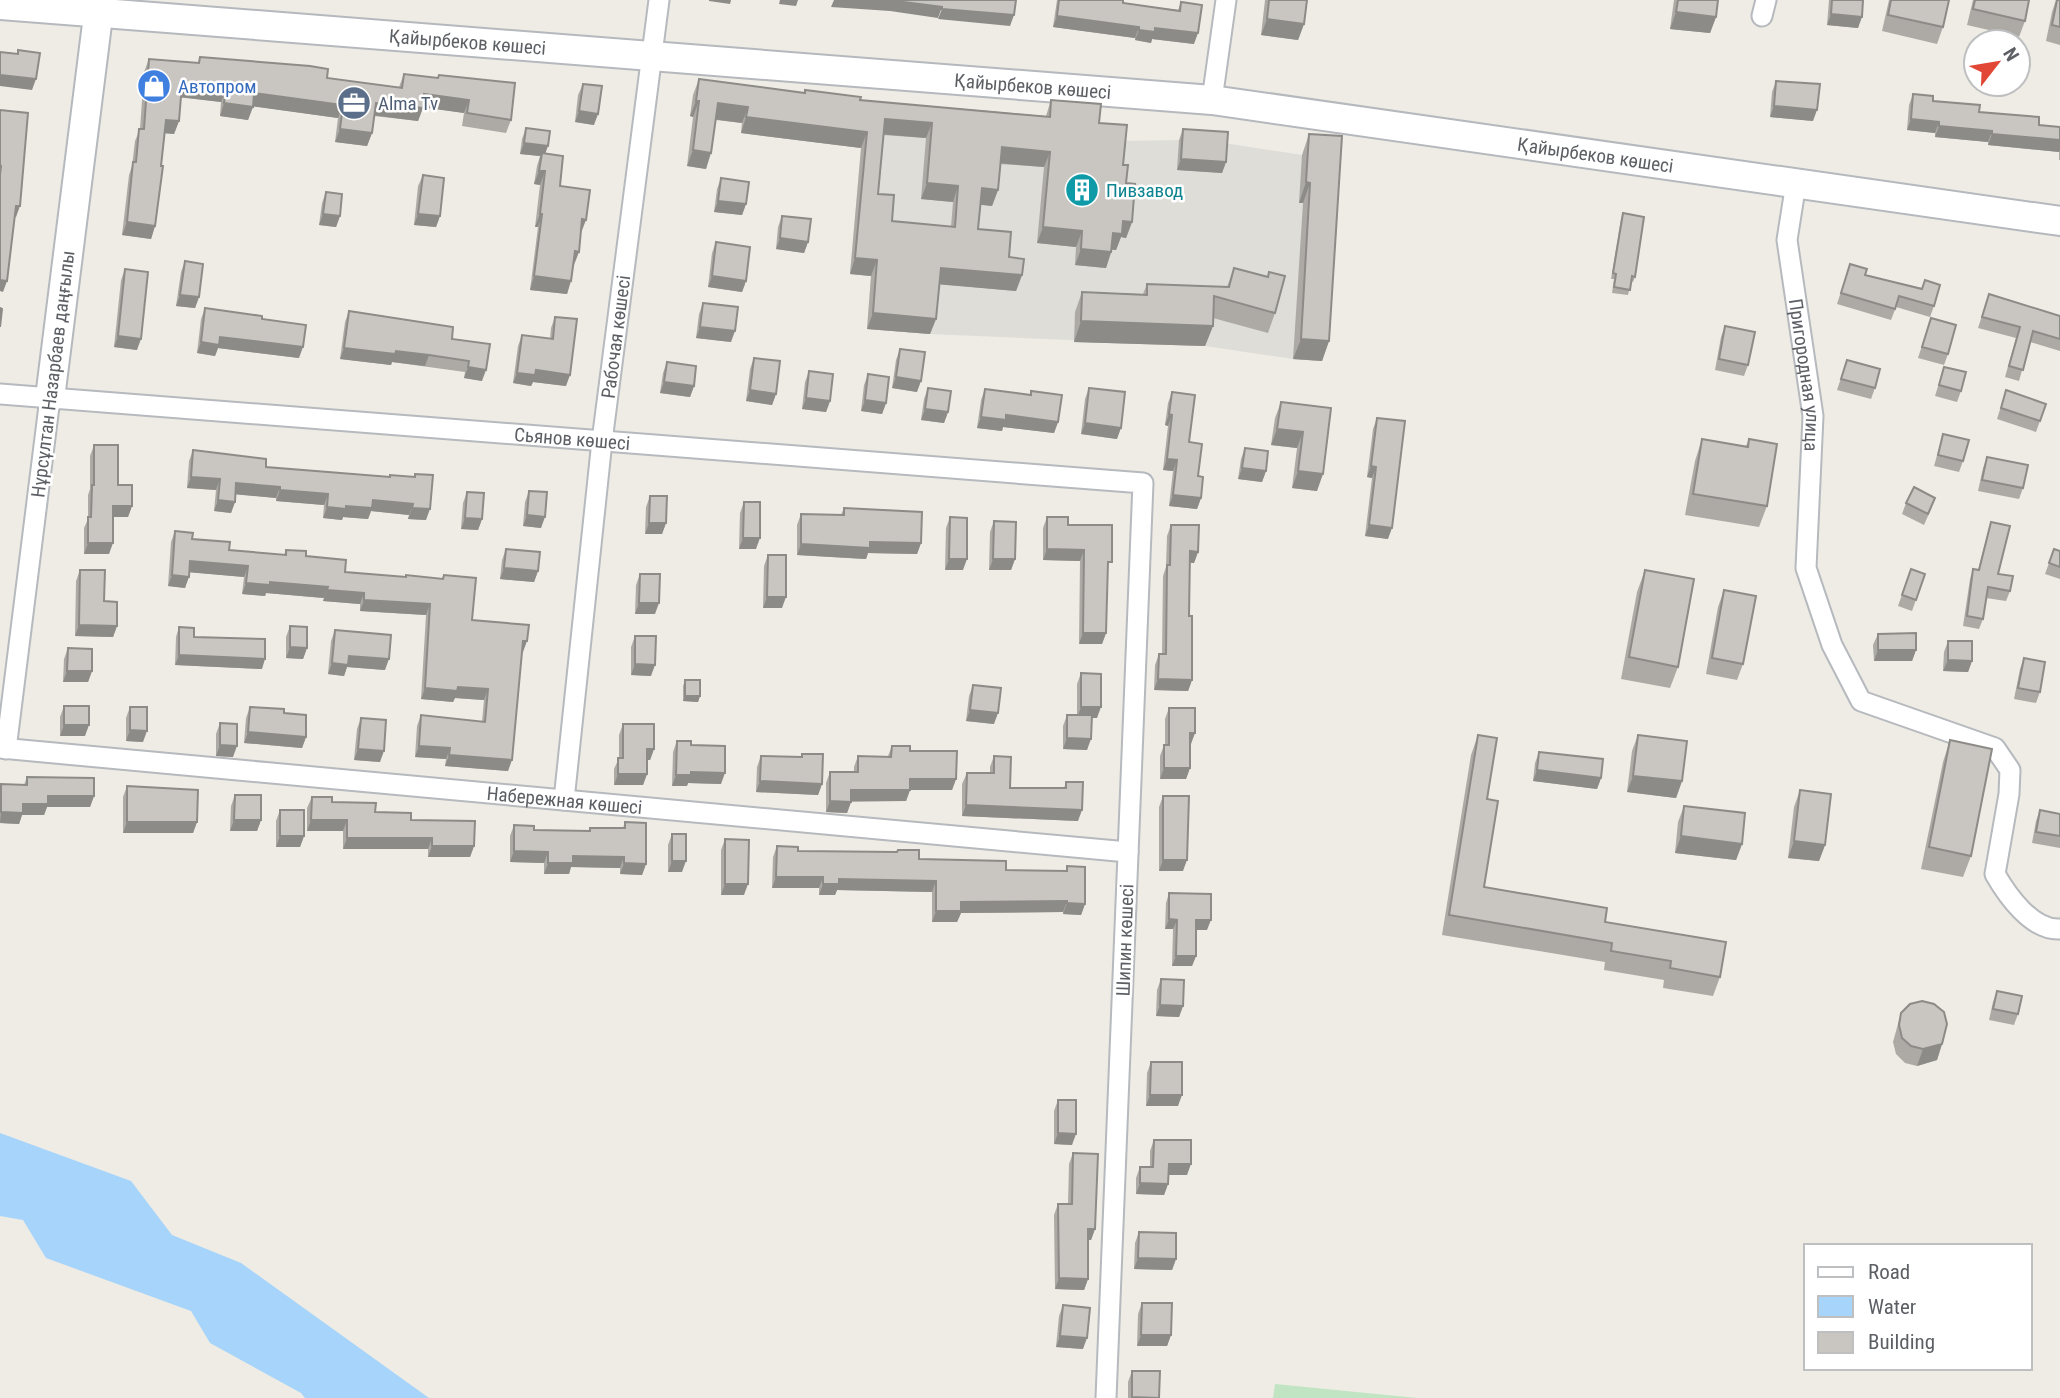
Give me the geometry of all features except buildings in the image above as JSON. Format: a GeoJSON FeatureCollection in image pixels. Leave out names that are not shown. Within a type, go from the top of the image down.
{"type":"FeatureCollection","features":[{"type":"Feature","properties":{"kind":"main road","name":"Қайырбеков көшесі"},"geometry":{"type":"LineString","coordinates":[[0,5],[99,6],[1212,100],[2060,220]]}},
{"type":"Feature","properties":{"kind":"main road","name":"Нұрсұлтан Назарбаев даңғылы"},"geometry":{"type":"LineString","coordinates":[[50,398],[99,6]]}},
{"type":"Feature","properties":{"kind":"street","name":"Рабочая көшесі"},"geometry":{"type":"LineString","coordinates":[[564,800],[602,441],[659,0]]}},
{"type":"Feature","properties":{"kind":"street"},"geometry":{"type":"LineString","coordinates":[[1212,100],[1226,0]]}},
{"type":"Feature","properties":{"kind":"street","name":"Пригородная улица"},"geometry":{"type":"LineString","coordinates":[[1796,183],[1787,240],[1812,416],[1806,568],[1832,645],[1861,701],[1995,748],[2010,771],[2009,794],[1995,874],[2020,910],[2052,930],[2060,929]]}},
{"type":"Feature","properties":{"kind":"street","name":"Сьянов көшесі"},"geometry":{"type":"LineString","coordinates":[[0,394],[1143,483]]}},
{"type":"Feature","properties":{"kind":"street","name":"Нұрсұлтан Назарбаев даңғылы"},"geometry":{"type":"LineString","coordinates":[[3,748],[50,398]]}},
{"type":"Feature","properties":{"kind":"street","name":"Шипин көшесі"},"geometry":{"type":"LineString","coordinates":[[1106,1398],[1143,483]]}},
{"type":"Feature","properties":{"kind":"street","name":"Набережная көшесі"},"geometry":{"type":"LineString","coordinates":[[3,748],[1128,852]]}},
{"type":"Feature","properties":{"kind":"shaded area"},"geometry":{"type":"Polygon","coordinates":[[[864,116],[1121,141],[1179,140],[1224,143],[1302,155],[1335,157],[1322,361],[1205,346],[867,329],[871,276],[850,274],[864,116]]]}},
{"type":"Feature","properties":{"kind":"green space"},"geometry":{"type":"Polygon","coordinates":[[[1275,1384],[1417,1398],[1273,1398],[1275,1384]]]}},
{"type":"Feature","properties":{"kind":"water"},"geometry":{"type":"Polygon","coordinates":[[[0,1133],[131,1181],[172,1235],[241,1263],[429,1398],[305,1398],[301,1393],[210,1343],[191,1311],[46,1258],[23,1220],[0,1216],[0,1133]]]}},
{"type":"Feature","properties":{"kind":"place","name":"Автопром"},"geometry":{"type":"Point","coordinates":[154,86]}},
{"type":"Feature","properties":{"kind":"place","name":"Alma Tv"},"geometry":{"type":"Point","coordinates":[354,103]}},
{"type":"Feature","properties":{"kind":"place","name":"Пивзавод"},"geometry":{"type":"Point","coordinates":[1082,190]}}]}
